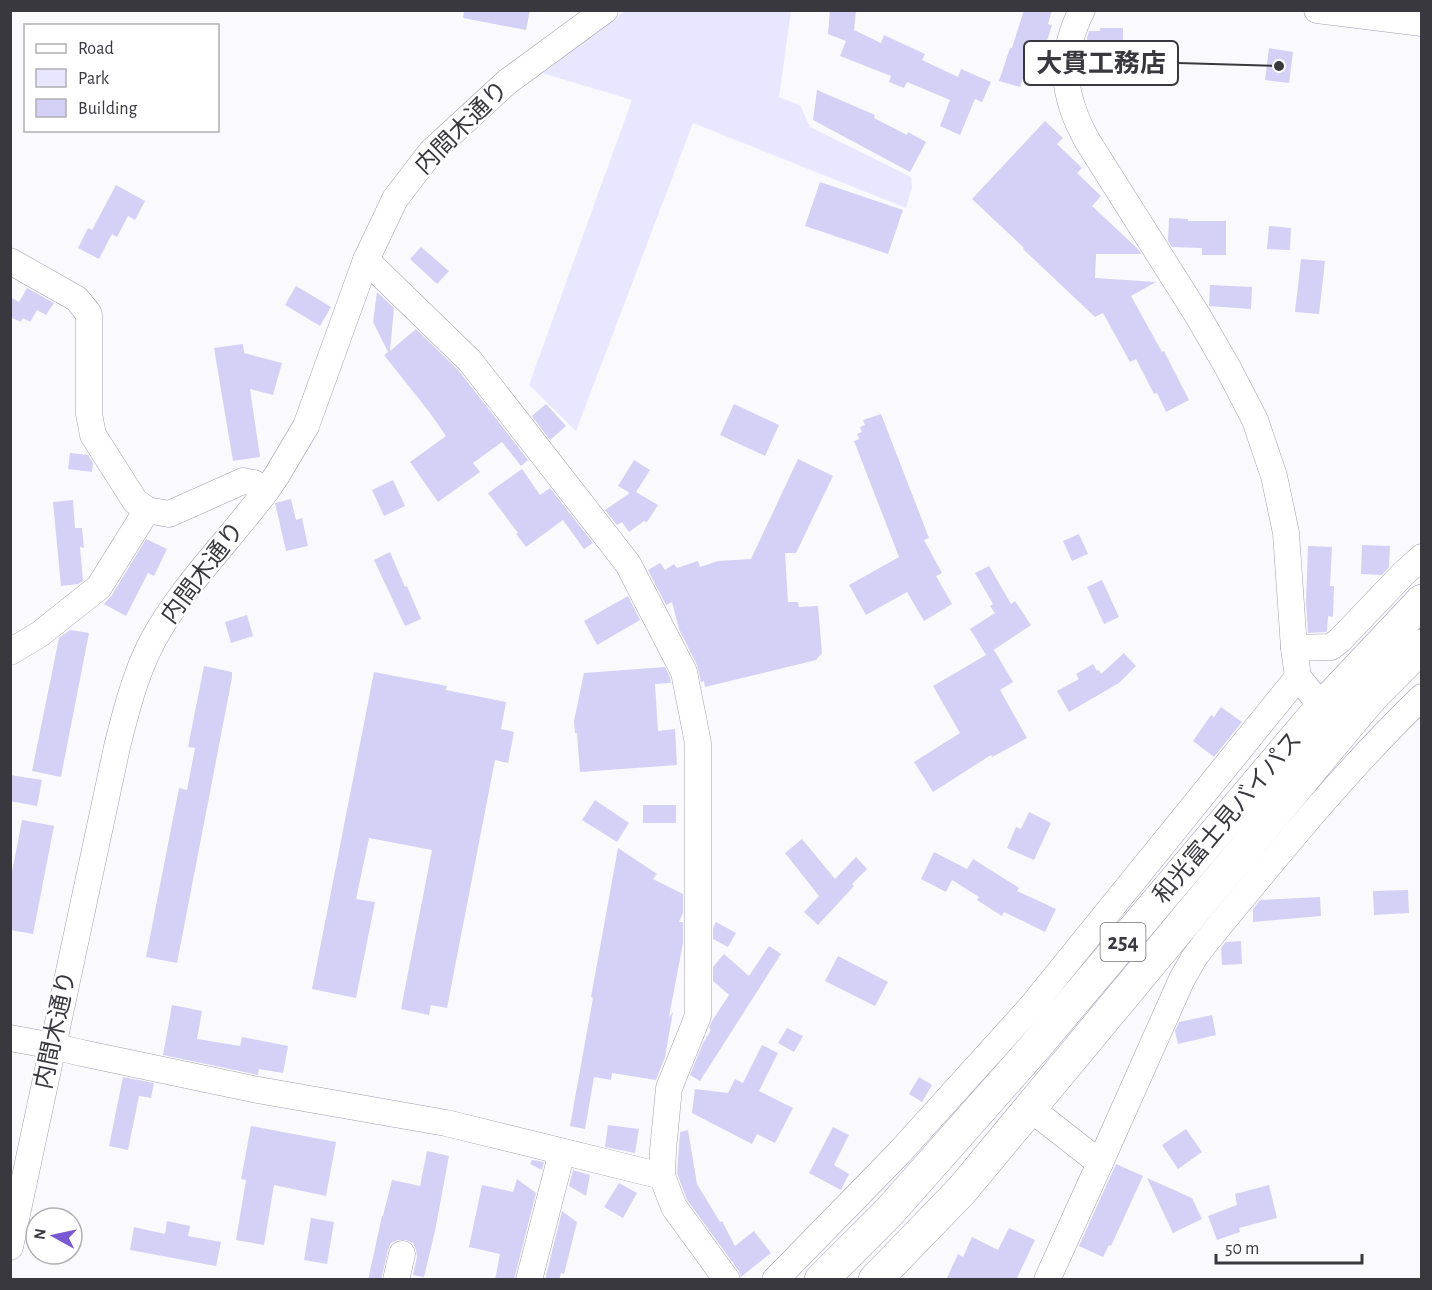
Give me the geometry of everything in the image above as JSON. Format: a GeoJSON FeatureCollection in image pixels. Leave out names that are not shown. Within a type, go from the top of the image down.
{"type":"FeatureCollection","features":[{"type":"Feature","properties":{"kind":"highway","name":"和光富士見バイパス"},"geometry":{"type":"LineString","coordinates":[[875,1280],[962,1190],[1031,1109],[1422,601]]}},
{"type":"Feature","properties":{"kind":"highway","name":"和光富士見バイパス"},"geometry":{"type":"LineString","coordinates":[[821,1280],[890,1211],[1334,717],[1373,695],[1422,646]]}},
{"type":"Feature","properties":{"kind":"street","name":"内間木通り"},"geometry":{"type":"LineString","coordinates":[[10,1247],[117,747],[134,685],[152,642],[176,603],[266,491],[306,426],[366,260],[395,199],[431,152],[507,82],[605,10]]}},
{"type":"Feature","properties":{"kind":"street"},"geometry":{"type":"LineString","coordinates":[[1082,10],[1072,35],[1067,63],[1066,83],[1070,104],[1084,135],[1198,316],[1255,420],[1274,476],[1286,533],[1298,677],[1334,717]]}},
{"type":"Feature","properties":{"kind":"street"},"geometry":{"type":"LineString","coordinates":[[1317,10],[1422,23]]}},
{"type":"Feature","properties":{"kind":"street"},"geometry":{"type":"LineString","coordinates":[[366,260],[470,361],[628,564],[684,672],[698,743],[698,1016],[669,1088],[662,1176],[674,1207],[727,1280]]}},
{"type":"Feature","properties":{"kind":"street"},"geometry":{"type":"LineString","coordinates":[[10,261],[77,299],[89,314],[89,414],[93,435],[135,501],[147,510],[169,514],[243,481],[254,483],[266,491]]}},
{"type":"Feature","properties":{"kind":"street"},"geometry":{"type":"LineString","coordinates":[[10,652],[40,634],[99,587],[147,510]]}},
{"type":"Feature","properties":{"kind":"street"},"geometry":{"type":"LineString","coordinates":[[1294,648],[1330,647],[1340,640],[1422,557]]}},
{"type":"Feature","properties":{"kind":"street"},"geometry":{"type":"LineString","coordinates":[[775,1280],[899,1153],[1030,1007],[1298,677]]}},
{"type":"Feature","properties":{"kind":"street"},"geometry":{"type":"LineString","coordinates":[[1047,1280],[1194,958],[1299,829],[1391,726],[1422,697]]}},
{"type":"Feature","properties":{"kind":"street"},"geometry":{"type":"LineString","coordinates":[[10,1038],[253,1089],[446,1123],[662,1176]]}},
{"type":"Feature","properties":{"kind":"street"},"geometry":{"type":"LineString","coordinates":[[1031,1109],[1100,1163]]}},
{"type":"Feature","properties":{"kind":"street"},"geometry":{"type":"LineString","coordinates":[[529,1280],[562,1152]]}},
{"type":"Feature","properties":{"kind":"street"},"geometry":{"type":"LineString","coordinates":[[396,1280],[402,1254]]}},
{"type":"Feature","properties":{"kind":"green space"},"geometry":{"type":"Polygon","coordinates":[[[625,11],[791,11],[779,97],[800,105],[810,127],[911,177],[912,187],[906,208],[693,123],[576,431],[529,385],[632,100],[542,73],[625,11]]]}},
{"type":"Feature","properties":{"kind":"building"},"geometry":{"type":"Polygon","coordinates":[[[464,10],[530,10],[526,30],[463,18],[464,10]]]}},
{"type":"Feature","properties":{"kind":"building"},"geometry":{"type":"Polygon","coordinates":[[[830,10],[856,10],[854,30],[881,43],[884,35],[925,54],[922,60],[958,77],[961,69],[991,82],[982,102],[975,99],[960,135],[940,126],[950,100],[907,82],[904,88],[889,82],[891,76],[840,56],[846,41],[828,34],[830,10]]]}},
{"type":"Feature","properties":{"kind":"building"},"geometry":{"type":"Polygon","coordinates":[[[1024,10],[1052,10],[1048,24],[1052,25],[1046,44],[1035,40],[1020,87],[999,81],[1024,10]]]}},
{"type":"Feature","properties":{"kind":"building"},"geometry":{"type":"Polygon","coordinates":[[[1100,28],[1123,28],[1123,46],[1112,46],[1112,70],[1087,70],[1089,31],[1100,31],[1100,28]]]}},
{"type":"Feature","properties":{"kind":"building"},"geometry":{"type":"Polygon","coordinates":[[[1269,48],[1293,52],[1289,83],[1265,80],[1269,48]]]}},
{"type":"Feature","properties":{"kind":"building"},"geometry":{"type":"Polygon","coordinates":[[[817,90],[875,115],[874,118],[926,142],[910,172],[813,120],[817,90]]]}},
{"type":"Feature","properties":{"kind":"building"},"geometry":{"type":"Polygon","coordinates":[[[1045,121],[1063,138],[1057,144],[1082,168],[1077,173],[1101,196],[1092,206],[1141,254],[1096,254],[1095,278],[1156,282],[1131,296],[1162,352],[1164,351],[1189,400],[1166,412],[1136,359],[1130,362],[1103,313],[1095,317],[972,199],[1045,121]]]}},
{"type":"Feature","properties":{"kind":"building"},"geometry":{"type":"Polygon","coordinates":[[[820,182],[903,210],[888,254],[805,226],[820,182]]]}},
{"type":"Feature","properties":{"kind":"building"},"geometry":{"type":"Polygon","coordinates":[[[116,185],[145,201],[135,220],[128,216],[117,237],[112,234],[99,259],[78,248],[88,228],[92,230],[116,185]]]}},
{"type":"Feature","properties":{"kind":"building"},"geometry":{"type":"Polygon","coordinates":[[[1169,218],[1188,219],[1188,221],[1226,221],[1226,255],[1202,255],[1202,248],[1172,247],[1168,241],[1169,218]]]}},
{"type":"Feature","properties":{"kind":"building"},"geometry":{"type":"Polygon","coordinates":[[[1269,226],[1291,228],[1290,250],[1267,249],[1269,226]]]}},
{"type":"Feature","properties":{"kind":"building"},"geometry":{"type":"Polygon","coordinates":[[[421,247],[449,271],[437,284],[410,259],[421,247]]]}},
{"type":"Feature","properties":{"kind":"building"},"geometry":{"type":"Polygon","coordinates":[[[1301,259],[1325,261],[1319,314],[1295,312],[1301,259]]]}},
{"type":"Feature","properties":{"kind":"building"},"geometry":{"type":"Polygon","coordinates":[[[1210,285],[1252,287],[1251,309],[1209,306],[1210,285]]]}},
{"type":"Feature","properties":{"kind":"building"},"geometry":{"type":"Polygon","coordinates":[[[296,286],[331,307],[320,326],[285,305],[296,286]]]}},
{"type":"Feature","properties":{"kind":"building"},"geometry":{"type":"Polygon","coordinates":[[[27,288],[54,303],[46,315],[37,310],[30,322],[23,318],[21,322],[10,317],[10,297],[19,302],[27,288]]]}},
{"type":"Feature","properties":{"kind":"building"},"geometry":{"type":"Polygon","coordinates":[[[377,292],[394,308],[390,351],[416,329],[459,371],[528,460],[521,466],[502,442],[473,463],[480,472],[438,502],[410,462],[446,436],[384,355],[388,352],[373,322],[377,292]]]}},
{"type":"Feature","properties":{"kind":"building"},"geometry":{"type":"Polygon","coordinates":[[[243,344],[244,353],[282,363],[273,395],[250,389],[260,457],[233,461],[214,348],[243,344]]]}},
{"type":"Feature","properties":{"kind":"building"},"geometry":{"type":"Polygon","coordinates":[[[546,404],[566,426],[550,440],[532,416],[546,404]]]}},
{"type":"Feature","properties":{"kind":"building"},"geometry":{"type":"Polygon","coordinates":[[[734,404],[779,425],[765,456],[720,435],[734,404]]]}},
{"type":"Feature","properties":{"kind":"building"},"geometry":{"type":"Polygon","coordinates":[[[881,414],[929,538],[924,540],[942,573],[936,576],[952,604],[924,621],[907,592],[866,615],[849,585],[899,557],[854,441],[859,439],[857,434],[862,432],[860,427],[865,425],[863,420],[881,414]]]}},
{"type":"Feature","properties":{"kind":"building"},"geometry":{"type":"Polygon","coordinates":[[[70,453],[88,455],[93,463],[92,472],[68,469],[70,453]]]}},
{"type":"Feature","properties":{"kind":"building"},"geometry":{"type":"Polygon","coordinates":[[[798,459],[833,476],[796,553],[785,553],[788,602],[798,602],[799,607],[818,606],[822,653],[816,660],[705,687],[679,629],[672,602],[666,605],[648,570],[660,563],[665,570],[674,564],[677,568],[698,561],[700,567],[718,561],[751,559],[798,459]]]}},
{"type":"Feature","properties":{"kind":"building"},"geometry":{"type":"Polygon","coordinates":[[[634,460],[650,470],[636,492],[658,505],[647,522],[644,521],[629,532],[622,522],[617,525],[605,510],[630,493],[618,486],[634,460]]]}},
{"type":"Feature","properties":{"kind":"building"},"geometry":{"type":"Polygon","coordinates":[[[522,469],[540,495],[550,488],[593,543],[584,549],[563,520],[526,547],[488,493],[522,469]]]}},
{"type":"Feature","properties":{"kind":"building"},"geometry":{"type":"Polygon","coordinates":[[[393,480],[405,506],[384,516],[372,490],[393,480]]]}},
{"type":"Feature","properties":{"kind":"building"},"geometry":{"type":"Polygon","coordinates":[[[291,499],[296,520],[302,518],[308,546],[286,551],[275,503],[291,499]]]}},
{"type":"Feature","properties":{"kind":"building"},"geometry":{"type":"Polygon","coordinates":[[[73,500],[75,528],[82,528],[84,548],[80,547],[83,581],[78,584],[61,586],[53,502],[73,500]]]}},
{"type":"Feature","properties":{"kind":"building"},"geometry":{"type":"Polygon","coordinates":[[[1079,534],[1088,554],[1072,561],[1063,541],[1079,534]]]}},
{"type":"Feature","properties":{"kind":"building"},"geometry":{"type":"Polygon","coordinates":[[[146,539],[167,549],[154,576],[148,573],[126,616],[104,604],[112,595],[146,539]]]}},
{"type":"Feature","properties":{"kind":"building"},"geometry":{"type":"Polygon","coordinates":[[[1362,545],[1390,546],[1389,567],[1382,575],[1361,574],[1362,545]]]}},
{"type":"Feature","properties":{"kind":"building"},"geometry":{"type":"Polygon","coordinates":[[[1308,546],[1332,547],[1330,586],[1334,586],[1333,617],[1328,616],[1326,632],[1308,633],[1306,602],[1308,546]]]}},
{"type":"Feature","properties":{"kind":"building"},"geometry":{"type":"Polygon","coordinates":[[[390,552],[421,619],[405,626],[374,560],[390,552]]]}},
{"type":"Feature","properties":{"kind":"building"},"geometry":{"type":"Polygon","coordinates":[[[989,566],[1011,604],[1015,601],[1031,625],[989,653],[994,650],[1013,682],[1000,690],[1027,738],[992,757],[991,755],[933,792],[914,762],[960,733],[933,686],[986,655],[970,629],[995,613],[990,606],[993,604],[975,573],[989,566]]]}},
{"type":"Feature","properties":{"kind":"building"},"geometry":{"type":"Polygon","coordinates":[[[1102,580],[1119,617],[1104,624],[1087,587],[1102,580]]]}},
{"type":"Feature","properties":{"kind":"building"},"geometry":{"type":"Polygon","coordinates":[[[628,596],[640,620],[597,645],[584,621],[628,596]]]}},
{"type":"Feature","properties":{"kind":"building"},"geometry":{"type":"Polygon","coordinates":[[[247,615],[253,636],[231,643],[225,622],[247,615]]]}},
{"type":"Feature","properties":{"kind":"building"},"geometry":{"type":"Polygon","coordinates":[[[70,630],[89,633],[61,777],[32,771],[59,638],[70,630]]]}},
{"type":"Feature","properties":{"kind":"building"},"geometry":{"type":"Polygon","coordinates":[[[1124,653],[1136,666],[1119,683],[1069,712],[1057,691],[1079,679],[1076,674],[1093,664],[1101,674],[1124,653]]]}},
{"type":"Feature","properties":{"kind":"building"},"geometry":{"type":"Polygon","coordinates":[[[204,666],[232,672],[232,678],[177,963],[146,957],[179,788],[187,790],[195,748],[188,747],[204,666]]]}},
{"type":"Feature","properties":{"kind":"building"},"geometry":{"type":"Polygon","coordinates":[[[665,667],[671,683],[655,684],[658,731],[675,729],[677,765],[580,772],[574,721],[584,673],[665,667]]]}},
{"type":"Feature","properties":{"kind":"building"},"geometry":{"type":"Polygon","coordinates":[[[374,672],[447,686],[446,690],[506,702],[501,729],[514,732],[508,763],[495,760],[447,1008],[431,1005],[429,1015],[401,1009],[432,850],[369,838],[356,899],[375,902],[356,998],[312,989],[374,672]]]}},
{"type":"Feature","properties":{"kind":"building"},"geometry":{"type":"Polygon","coordinates":[[[1221,707],[1242,722],[1214,757],[1193,741],[1211,715],[1214,717],[1221,707]]]}},
{"type":"Feature","properties":{"kind":"building"},"geometry":{"type":"Polygon","coordinates":[[[10,775],[42,780],[37,806],[10,801],[10,775]]]}},
{"type":"Feature","properties":{"kind":"building"},"geometry":{"type":"Polygon","coordinates":[[[595,800],[629,823],[617,842],[582,820],[595,800]]]}},
{"type":"Feature","properties":{"kind":"building"},"geometry":{"type":"Polygon","coordinates":[[[643,805],[676,805],[676,823],[643,823],[643,805]]]}},
{"type":"Feature","properties":{"kind":"building"},"geometry":{"type":"Polygon","coordinates":[[[1029,812],[1051,823],[1034,860],[1007,848],[1016,827],[1021,829],[1029,812]]]}},
{"type":"Feature","properties":{"kind":"building"},"geometry":{"type":"Polygon","coordinates":[[[22,820],[54,826],[33,934],[10,930],[10,882],[22,820]]]}},
{"type":"Feature","properties":{"kind":"building"},"geometry":{"type":"Polygon","coordinates":[[[802,839],[835,879],[856,857],[867,869],[818,925],[804,912],[819,896],[785,853],[802,839]]]}},
{"type":"Feature","properties":{"kind":"building"},"geometry":{"type":"Polygon","coordinates":[[[618,848],[657,874],[653,879],[683,894],[683,913],[679,922],[683,922],[683,943],[669,1017],[673,1012],[665,1057],[656,1080],[612,1073],[611,1080],[594,1077],[585,1129],[570,1126],[618,848]]]}},
{"type":"Feature","properties":{"kind":"building"},"geometry":{"type":"Polygon","coordinates":[[[934,852],[967,869],[973,859],[1019,888],[1017,891],[1056,909],[1045,932],[1004,912],[1002,916],[977,900],[979,897],[952,880],[946,892],[921,879],[934,852]]]}},
{"type":"Feature","properties":{"kind":"building"},"geometry":{"type":"Polygon","coordinates":[[[1408,890],[1409,913],[1374,915],[1373,891],[1408,890]]]}},
{"type":"Feature","properties":{"kind":"building"},"geometry":{"type":"Polygon","coordinates":[[[1320,897],[1321,916],[1253,922],[1253,909],[1260,900],[1320,897]]]}},
{"type":"Feature","properties":{"kind":"building"},"geometry":{"type":"Polygon","coordinates":[[[716,922],[736,933],[728,947],[713,939],[713,928],[716,922]]]}},
{"type":"Feature","properties":{"kind":"building"},"geometry":{"type":"Polygon","coordinates":[[[1241,941],[1242,964],[1222,965],[1221,948],[1226,942],[1241,941]]]}},
{"type":"Feature","properties":{"kind":"building"},"geometry":{"type":"Polygon","coordinates":[[[769,946],[781,954],[700,1081],[690,1075],[711,1030],[709,1028],[712,1021],[729,995],[713,981],[713,967],[724,954],[749,976],[769,946]]]}},
{"type":"Feature","properties":{"kind":"building"},"geometry":{"type":"Polygon","coordinates":[[[838,956],[888,982],[875,1006],[825,981],[838,956]]]}},
{"type":"Feature","properties":{"kind":"building"},"geometry":{"type":"Polygon","coordinates":[[[172,1005],[202,1011],[197,1039],[240,1046],[242,1037],[288,1046],[283,1073],[259,1069],[258,1075],[163,1055],[172,1005]]]}},
{"type":"Feature","properties":{"kind":"building"},"geometry":{"type":"Polygon","coordinates":[[[1212,1015],[1216,1035],[1178,1044],[1175,1031],[1179,1022],[1212,1015]]]}},
{"type":"Feature","properties":{"kind":"building"},"geometry":{"type":"Polygon","coordinates":[[[787,1028],[803,1036],[794,1052],[778,1043],[787,1028]]]}},
{"type":"Feature","properties":{"kind":"building"},"geometry":{"type":"Polygon","coordinates":[[[762,1045],[778,1053],[759,1091],[793,1108],[775,1143],[757,1134],[752,1144],[692,1113],[695,1089],[728,1093],[735,1079],[743,1083],[762,1045]]]}},
{"type":"Feature","properties":{"kind":"building"},"geometry":{"type":"Polygon","coordinates":[[[123,1077],[154,1083],[151,1098],[139,1096],[128,1150],[109,1146],[123,1077]]]}},
{"type":"Feature","properties":{"kind":"building"},"geometry":{"type":"Polygon","coordinates":[[[919,1077],[932,1085],[922,1102],[909,1094],[919,1077]]]}},
{"type":"Feature","properties":{"kind":"building"},"geometry":{"type":"Polygon","coordinates":[[[608,1125],[639,1129],[635,1153],[605,1147],[608,1125]]]}},
{"type":"Feature","properties":{"kind":"building"},"geometry":{"type":"Polygon","coordinates":[[[251,1126],[336,1142],[326,1196],[274,1185],[264,1245],[236,1240],[246,1180],[241,1179],[251,1126]]]}},
{"type":"Feature","properties":{"kind":"building"},"geometry":{"type":"Polygon","coordinates":[[[833,1127],[849,1135],[834,1165],[849,1174],[841,1190],[809,1173],[833,1127]]]}},
{"type":"Feature","properties":{"kind":"building"},"geometry":{"type":"Polygon","coordinates":[[[1186,1129],[1202,1152],[1178,1169],[1162,1145],[1186,1129]]]}},
{"type":"Feature","properties":{"kind":"building"},"geometry":{"type":"Polygon","coordinates":[[[688,1130],[697,1184],[720,1222],[722,1221],[735,1246],[754,1231],[771,1253],[741,1277],[739,1271],[687,1200],[677,1173],[680,1132],[688,1130]]]}},
{"type":"Feature","properties":{"kind":"building"},"geometry":{"type":"Polygon","coordinates":[[[427,1151],[449,1156],[424,1277],[413,1275],[417,1257],[413,1243],[398,1240],[391,1243],[388,1250],[381,1280],[368,1280],[392,1180],[420,1186],[427,1151]]]}},
{"type":"Feature","properties":{"kind":"building"},"geometry":{"type":"Polygon","coordinates":[[[532,1160],[544,1162],[542,1170],[530,1164],[532,1160]]]}},
{"type":"Feature","properties":{"kind":"building"},"geometry":{"type":"Polygon","coordinates":[[[1116,1164],[1143,1176],[1111,1246],[1109,1245],[1103,1257],[1079,1246],[1116,1164]]]}},
{"type":"Feature","properties":{"kind":"building"},"geometry":{"type":"Polygon","coordinates":[[[573,1170],[590,1175],[586,1196],[569,1186],[573,1170]]]}},
{"type":"Feature","properties":{"kind":"building"},"geometry":{"type":"Polygon","coordinates":[[[1147,1178],[1192,1198],[1202,1219],[1173,1233],[1147,1178]]]}},
{"type":"Feature","properties":{"kind":"building"},"geometry":{"type":"Polygon","coordinates":[[[517,1179],[536,1193],[514,1280],[495,1280],[500,1254],[469,1247],[482,1185],[513,1192],[517,1179]]]}},
{"type":"Feature","properties":{"kind":"building"},"geometry":{"type":"Polygon","coordinates":[[[619,1183],[637,1193],[623,1218],[604,1207],[619,1183]]]}},
{"type":"Feature","properties":{"kind":"building"},"geometry":{"type":"Polygon","coordinates":[[[1269,1185],[1277,1218],[1239,1228],[1240,1232],[1217,1240],[1208,1216],[1237,1205],[1235,1194],[1269,1185]]]}},
{"type":"Feature","properties":{"kind":"building"},"geometry":{"type":"Polygon","coordinates":[[[562,1211],[577,1222],[564,1274],[561,1273],[559,1280],[545,1280],[562,1211]]]}},
{"type":"Feature","properties":{"kind":"building"},"geometry":{"type":"Polygon","coordinates":[[[311,1218],[334,1222],[327,1264],[304,1260],[311,1218]]]}},
{"type":"Feature","properties":{"kind":"building"},"geometry":{"type":"Polygon","coordinates":[[[167,1221],[190,1226],[188,1236],[221,1242],[216,1266],[130,1250],[134,1227],[165,1234],[167,1221]]]}},
{"type":"Feature","properties":{"kind":"building"},"geometry":{"type":"Polygon","coordinates":[[[1009,1228],[1035,1240],[1016,1280],[946,1280],[958,1254],[963,1257],[972,1237],[998,1250],[1009,1228]]]}},
{"type":"Feature","properties":{"kind":"place","name":"大貫工務店"},"geometry":{"type":"Point","coordinates":[1279,66]}}]}
